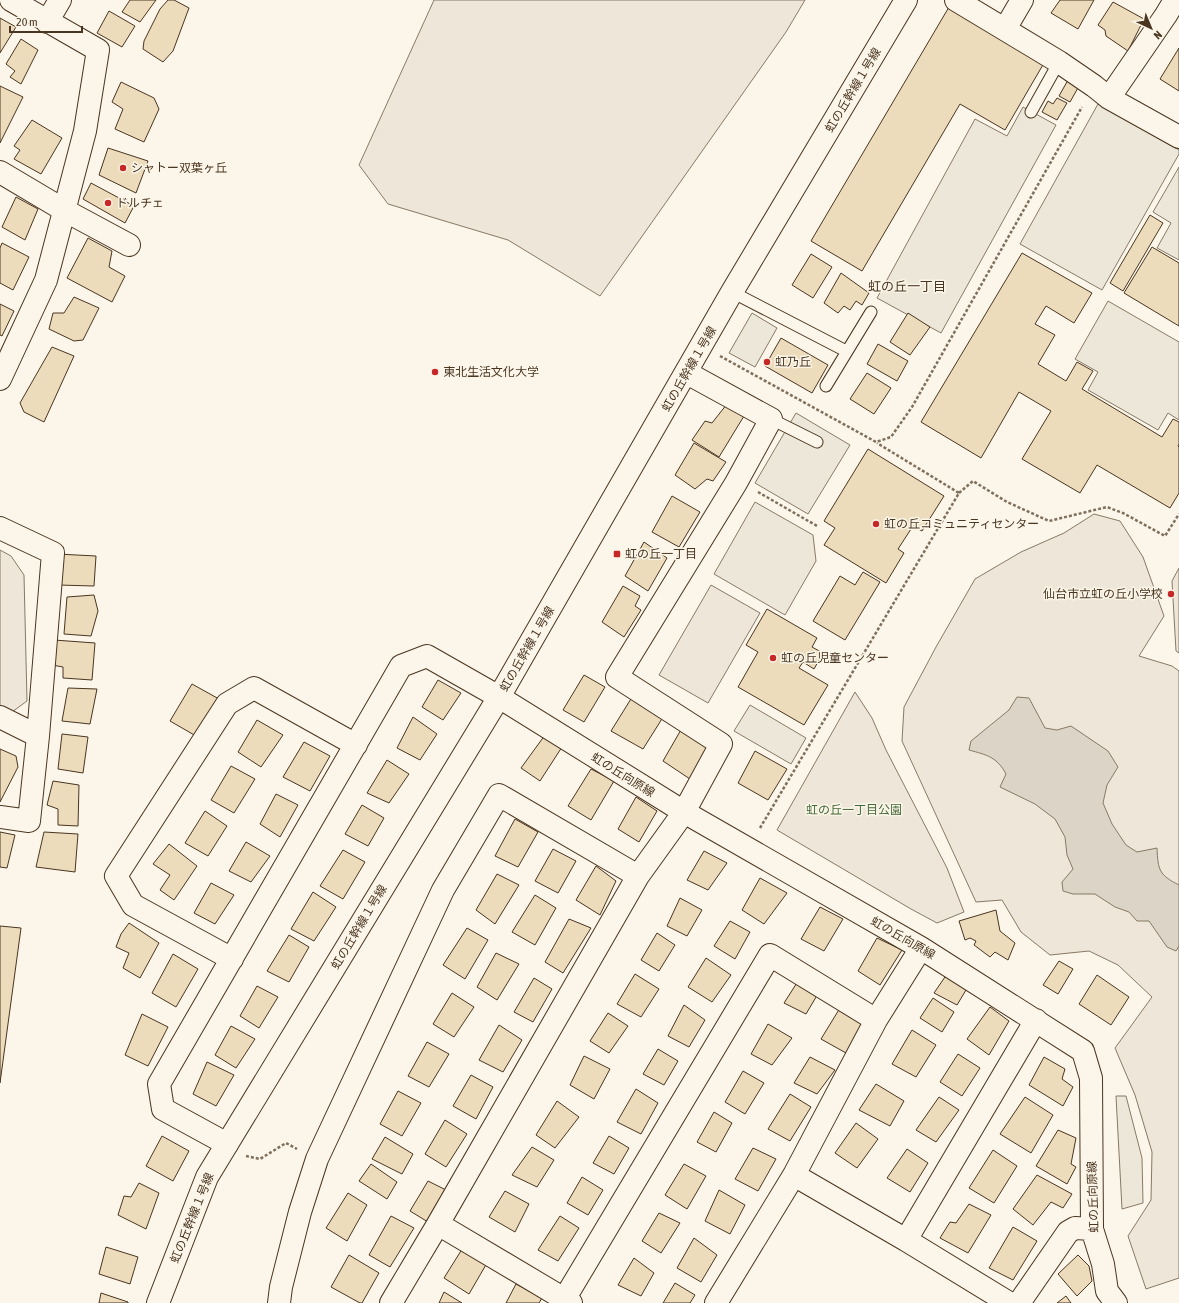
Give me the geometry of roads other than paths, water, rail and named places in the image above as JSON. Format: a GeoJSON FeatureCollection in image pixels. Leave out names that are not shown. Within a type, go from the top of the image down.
{"type":"FeatureCollection","features":[{"type":"Feature","properties":{"kind":"street"},"geometry":{"type":"LineString","coordinates":[[0,379],[46,280],[84,131],[98,50],[11,0]]}},
{"type":"Feature","properties":{"kind":"street"},"geometry":{"type":"LineString","coordinates":[[47,22],[60,0]]}},
{"type":"Feature","properties":{"kind":"street","name":"虹の丘幹線１号線"},"geometry":{"type":"LineString","coordinates":[[158,1303],[207,1177],[499,697],[687,373],[732,292],[906,0]]}},
{"type":"Feature","properties":{"kind":"street"},"geometry":{"type":"LineString","coordinates":[[956,0],[1059,62],[1102,92],[1179,137]]}},
{"type":"Feature","properties":{"kind":"street"},"geometry":{"type":"LineString","coordinates":[[1005,29],[1022,0]]}},
{"type":"Feature","properties":{"kind":"street"},"geometry":{"type":"LineString","coordinates":[[1102,92],[1174,12]]}},
{"type":"Feature","properties":{"kind":"street"},"geometry":{"type":"LineString","coordinates":[[0,172],[64,210],[129,245]]}},
{"type":"Feature","properties":{"kind":"street"},"geometry":{"type":"LineString","coordinates":[[390,1303],[438,1224],[638,876],[684,812],[721,744],[617,678],[736,483],[771,419],[687,373]]}},
{"type":"Feature","properties":{"kind":"street"},"geometry":{"type":"LineString","coordinates":[[0,528],[53,553],[38,736],[29,821],[0,817]]}},
{"type":"Feature","properties":{"kind":"street","name":"虹の丘向原線"},"geometry":{"type":"LineString","coordinates":[[356,745],[401,666],[427,656],[499,697],[684,812],[921,948],[1083,1051],[1091,1078],[1092,1230],[1103,1264],[1107,1291],[1116,1303]]}},
{"type":"Feature","properties":{"kind":"street"},"geometry":{"type":"LineString","coordinates":[[225,1147],[163,1108],[159,1084],[232,959],[356,745],[254,688],[227,704],[116,876],[133,905],[232,959]]}},
{"type":"Feature","properties":{"kind":"street"},"geometry":{"type":"LineString","coordinates":[[0,717],[38,736]]}},
{"type":"Feature","properties":{"kind":"street"},"geometry":{"type":"LineString","coordinates":[[279,1303],[281,1287],[300,1212],[317,1159],[443,890],[499,795],[638,876]]}},
{"type":"Feature","properties":{"kind":"street"},"geometry":{"type":"LineString","coordinates":[[716,1303],[794,1175],[876,1020],[921,948]]}},
{"type":"Feature","properties":{"kind":"street"},"geometry":{"type":"LineString","coordinates":[[438,1224],[565,1302],[770,955],[876,1020]]}},
{"type":"Feature","properties":{"kind":"street"},"geometry":{"type":"LineString","coordinates":[[906,1240],[1036,1020]]}},
{"type":"Feature","properties":{"kind":"street"},"geometry":{"type":"LineString","coordinates":[[794,1175],[906,1240],[1009,1303]]}},
{"type":"Feature","properties":{"kind":"street"},"geometry":{"type":"LineString","coordinates":[[1019,1303],[1068,1232],[1075,1228],[1092,1230]]}},
{"type":"Feature","properties":{"kind":"lane"},"geometry":{"type":"LineString","coordinates":[[1032,112],[1059,62]]}},
{"type":"Feature","properties":{"kind":"lane"},"geometry":{"type":"LineString","coordinates":[[732,292],[846,351]]}},
{"type":"Feature","properties":{"kind":"lane"},"geometry":{"type":"LineString","coordinates":[[826,386],[871,312]]}},
{"type":"Feature","properties":{"kind":"lane"},"geometry":{"type":"LineString","coordinates":[[771,419],[817,442]]}},
{"type":"Feature","properties":{"kind":"place","name":"シャトー双葉ヶ丘"},"geometry":{"type":"Point","coordinates":[123,168]}},
{"type":"Feature","properties":{"kind":"place","name":"ドルチェ"},"geometry":{"type":"Point","coordinates":[108,203]}},
{"type":"Feature","properties":{"kind":"place","name":"虹乃丘"},"geometry":{"type":"Point","coordinates":[767,362]}},
{"type":"Feature","properties":{"kind":"place","name":"東北生活文化大学"},"geometry":{"type":"Point","coordinates":[435,372]}},
{"type":"Feature","properties":{"kind":"place","name":"虹の丘コミュニティセンター"},"geometry":{"type":"Point","coordinates":[876,524]}},
{"type":"Feature","properties":{"kind":"place","name":"虹の丘一丁目"},"geometry":{"type":"Point","coordinates":[617,554]}},
{"type":"Feature","properties":{"kind":"place","name":"仙台市立虹の丘小学校"},"geometry":{"type":"Point","coordinates":[1171,594]}},
{"type":"Feature","properties":{"kind":"place","name":"虹の丘児童センター"},"geometry":{"type":"Point","coordinates":[773,658]}},
{"type":"Feature","properties":{"kind":"district","name":"虹の丘一丁目"},"geometry":{"type":"Point","coordinates":[907,286]}},
{"type":"Feature","properties":{"kind":"park label","name":"虹の丘一丁目公園"},"geometry":{"type":"Point","coordinates":[854,810]}}]}
